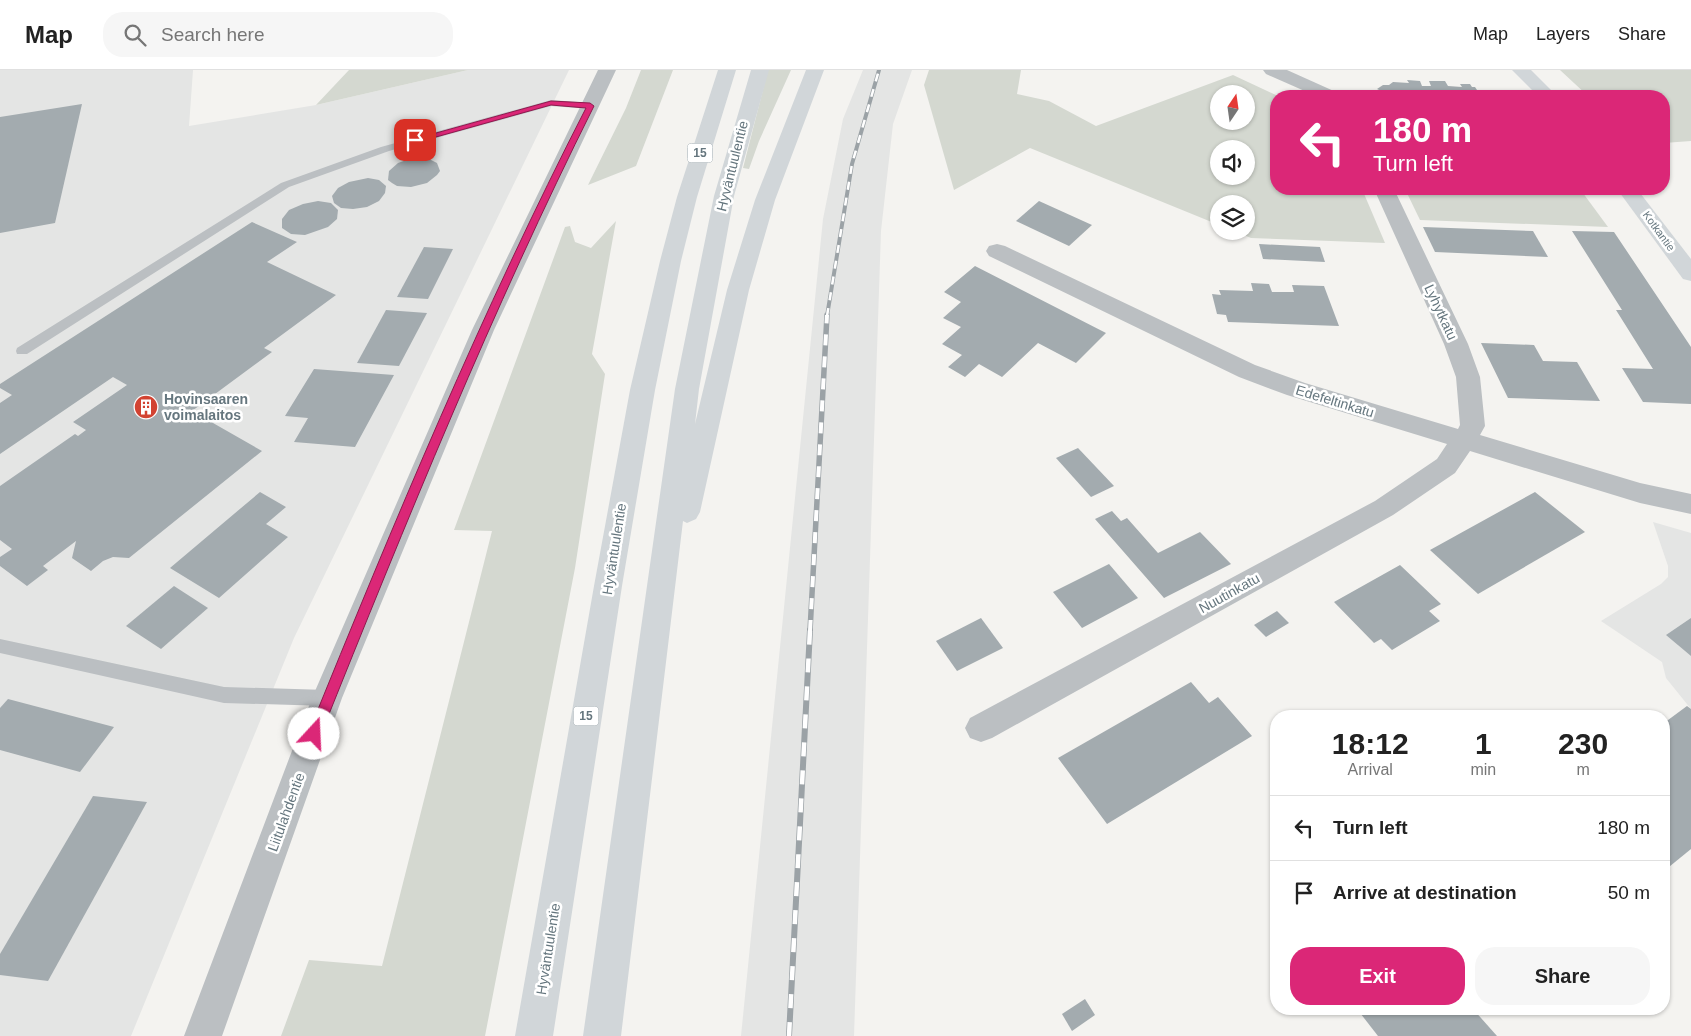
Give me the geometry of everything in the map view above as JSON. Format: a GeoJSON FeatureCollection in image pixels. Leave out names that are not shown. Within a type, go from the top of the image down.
{"type":"FeatureCollection","features":[{"type":"Feature","properties":{"kind":"main road","name":"Hyväntuulentie"},"geometry":{"type":"LineString","coordinates":[[534,1036],[628,462],[655,326],[687,194],[727,70]]}},
{"type":"Feature","properties":{"kind":"main road","name":"Hyväntuulentie"},"geometry":{"type":"LineString","coordinates":[[602,1036],[687,390],[724,196],[760,70]]}},
{"type":"Feature","properties":{"kind":"main road"},"geometry":{"type":"LineString","coordinates":[[651,667],[738,290],[765,200],[815,70]]}},
{"type":"Feature","properties":{"kind":"main road"},"geometry":{"type":"LineString","coordinates":[[1521,70],[1542,90]]}},
{"type":"Feature","properties":{"kind":"main road","name":"Kotkantie"},"geometry":{"type":"LineString","coordinates":[[1632,195],[1691,274]]}},
{"type":"Feature","properties":{"kind":"street","name":"Liitulahdentie"},"geometry":{"type":"LineString","coordinates":[[203,1036],[327,698],[483,330],[607,70]]}},
{"type":"Feature","properties":{"kind":"street"},"geometry":{"type":"LineString","coordinates":[[1272,70],[1317,90]]}},
{"type":"Feature","properties":{"kind":"street","name":"Lyhytkatu"},"geometry":{"type":"LineString","coordinates":[[1387,195],[1456,344],[1468,377],[1473,426],[1463,440]]}},
{"type":"Feature","properties":{"kind":"street","name":"Edefeltinkatu"},"geometry":{"type":"LineString","coordinates":[[997,251],[1248,371],[1306,392],[1463,440],[1640,493],[1691,504]]}},
{"type":"Feature","properties":{"kind":"street","name":"Nuutinkatu"},"geometry":{"type":"LineString","coordinates":[[981,728],[1384,508],[1446,466],[1463,440]]}},
{"type":"Feature","properties":{"kind":"lane"},"geometry":{"type":"LineString","coordinates":[[22,351],[285,185],[386,149],[551,103],[590,106]]}},
{"type":"Feature","properties":{"kind":"lane"},"geometry":{"type":"LineString","coordinates":[[0,646],[224,695],[327,698]]}},
{"type":"Feature","properties":{"kind":"shaded area"},"geometry":{"type":"Polygon","coordinates":[[[0,70],[193,70],[189,126],[316,105],[468,70],[569,70],[294,638],[131,1036],[0,1036],[0,70]]]}},
{"type":"Feature","properties":{"kind":"shaded area"},"geometry":{"type":"Polygon","coordinates":[[[349,70],[468,70],[316,105],[349,70]]]}},
{"type":"Feature","properties":{"kind":"shaded area"},"geometry":{"type":"Polygon","coordinates":[[[641,70],[673,70],[636,166],[588,185],[626,108],[641,70]]]}},
{"type":"Feature","properties":{"kind":"shaded area"},"geometry":{"type":"Polygon","coordinates":[[[768,70],[791,70],[759,141],[749,169],[743,168],[768,70]]]}},
{"type":"Feature","properties":{"kind":"shaded area"},"geometry":{"type":"Polygon","coordinates":[[[863,70],[912,70],[893,124],[881,231],[854,1036],[741,1036],[823,219],[843,119],[863,70]]]}},
{"type":"Feature","properties":{"kind":"shaded area"},"geometry":{"type":"Polygon","coordinates":[[[929,70],[1021,70],[1017,94],[1049,101],[1096,126],[1233,75],[1254,85],[1210,85],[1210,130],[1255,130],[1255,85],[1270,92],[1270,195],[1365,195],[1385,243],[1255,238],[1255,195],[1210,195],[1210,221],[1030,148],[954,190],[924,85],[929,70]]]}},
{"type":"Feature","properties":{"kind":"shaded area"},"geometry":{"type":"Polygon","coordinates":[[[1560,70],[1691,70],[1691,141],[1670,143],[1670,90],[1582,90],[1560,70]]]}},
{"type":"Feature","properties":{"kind":"shaded area"},"geometry":{"type":"Polygon","coordinates":[[[1408,195],[1584,195],[1608,227],[1420,220],[1408,195]]]}},
{"type":"Feature","properties":{"kind":"shaded area"},"geometry":{"type":"Polygon","coordinates":[[[616,221],[592,354],[605,374],[575,568],[485,1036],[281,1036],[309,960],[382,966],[492,531],[454,530],[565,227],[570,226],[575,242],[591,248],[616,221]]]}},
{"type":"Feature","properties":{"kind":"shaded area"},"geometry":{"type":"Polygon","coordinates":[[[1653,522],[1691,533],[1691,709],[1666,678],[1662,662],[1601,621],[1661,584],[1668,577],[1668,566],[1653,522]]]}},
{"type":"Feature","properties":{"kind":"building"},"geometry":{"type":"Polygon","coordinates":[[[1407,80],[1420,81],[1422,86],[1431,86],[1429,81],[1445,81],[1448,86],[1462,87],[1460,84],[1470,84],[1477,90],[1377,89],[1393,82],[1409,83],[1407,80]]]}},
{"type":"Feature","properties":{"kind":"building"},"geometry":{"type":"Polygon","coordinates":[[[82,104],[55,223],[0,233],[0,117],[82,104]]]}},
{"type":"Feature","properties":{"kind":"building"},"geometry":{"type":"Polygon","coordinates":[[[412,158],[427,158],[437,163],[440,171],[427,183],[411,187],[397,186],[388,180],[389,171],[398,163],[412,158]]]}},
{"type":"Feature","properties":{"kind":"building"},"geometry":{"type":"Polygon","coordinates":[[[368,178],[379,180],[386,186],[385,193],[379,201],[367,207],[353,209],[341,208],[334,203],[332,196],[338,188],[349,182],[368,178]]]}},
{"type":"Feature","properties":{"kind":"building"},"geometry":{"type":"Polygon","coordinates":[[[318,201],[331,203],[338,210],[337,219],[328,227],[305,235],[291,234],[282,228],[282,219],[289,210],[303,204],[318,201]]]}},
{"type":"Feature","properties":{"kind":"building"},"geometry":{"type":"Polygon","coordinates":[[[1039,201],[1092,225],[1069,246],[1016,221],[1039,201]]]}},
{"type":"Feature","properties":{"kind":"building","name":"Hovinsaaren voimalaitos"},"geometry":{"type":"Polygon","coordinates":[[[252,222],[297,242],[267,262],[336,295],[264,348],[272,352],[192,411],[262,451],[129,558],[113,557],[103,561],[91,571],[72,558],[76,541],[43,566],[48,570],[27,586],[0,566],[0,557],[12,549],[0,540],[0,486],[75,434],[78,436],[86,430],[73,422],[127,385],[113,377],[0,454],[0,403],[12,395],[0,388],[0,384],[252,222]]]}},
{"type":"Feature","properties":{"kind":"building"},"geometry":{"type":"Polygon","coordinates":[[[1423,227],[1533,231],[1548,257],[1435,252],[1423,227]]]}},
{"type":"Feature","properties":{"kind":"building"},"geometry":{"type":"Polygon","coordinates":[[[1572,231],[1614,232],[1691,347],[1691,404],[1643,402],[1622,368],[1653,369],[1616,310],[1622,310],[1572,231]]]}},
{"type":"Feature","properties":{"kind":"building"},"geometry":{"type":"Polygon","coordinates":[[[1259,244],[1320,247],[1325,262],[1263,259],[1259,244]]]}},
{"type":"Feature","properties":{"kind":"building"},"geometry":{"type":"Polygon","coordinates":[[[424,247],[453,249],[428,299],[397,297],[424,247]]]}},
{"type":"Feature","properties":{"kind":"building"},"geometry":{"type":"Polygon","coordinates":[[[975,266],[1106,333],[1076,363],[1038,343],[1002,377],[979,364],[965,377],[948,367],[962,355],[942,344],[961,327],[943,318],[961,302],[944,292],[975,266]]]}},
{"type":"Feature","properties":{"kind":"building"},"geometry":{"type":"Polygon","coordinates":[[[1251,283],[1269,284],[1272,292],[1294,292],[1292,285],[1324,286],[1339,326],[1228,322],[1226,315],[1217,314],[1212,294],[1221,295],[1219,290],[1253,291],[1251,283]]]}},
{"type":"Feature","properties":{"kind":"building"},"geometry":{"type":"Polygon","coordinates":[[[386,310],[427,313],[399,366],[357,363],[386,310]]]}},
{"type":"Feature","properties":{"kind":"building"},"geometry":{"type":"Polygon","coordinates":[[[1481,343],[1534,345],[1543,361],[1577,362],[1600,401],[1508,398],[1481,343]]]}},
{"type":"Feature","properties":{"kind":"building"},"geometry":{"type":"Polygon","coordinates":[[[314,369],[394,375],[355,447],[294,442],[308,418],[285,416],[314,369]]]}},
{"type":"Feature","properties":{"kind":"building"},"geometry":{"type":"Polygon","coordinates":[[[1078,448],[1114,486],[1091,497],[1056,458],[1078,448]]]}},
{"type":"Feature","properties":{"kind":"building"},"geometry":{"type":"Polygon","coordinates":[[[260,492],[286,507],[266,524],[288,537],[219,598],[170,568],[260,492]]]}},
{"type":"Feature","properties":{"kind":"building"},"geometry":{"type":"Polygon","coordinates":[[[1535,492],[1585,532],[1478,594],[1430,550],[1535,492]]]}},
{"type":"Feature","properties":{"kind":"building"},"geometry":{"type":"Polygon","coordinates":[[[1112,511],[1121,521],[1127,518],[1158,553],[1200,532],[1231,564],[1164,598],[1095,519],[1112,511]]]}},
{"type":"Feature","properties":{"kind":"building"},"geometry":{"type":"Polygon","coordinates":[[[1109,564],[1138,598],[1082,628],[1053,592],[1109,564]]]}},
{"type":"Feature","properties":{"kind":"building"},"geometry":{"type":"Polygon","coordinates":[[[1400,565],[1441,604],[1429,611],[1440,621],[1392,650],[1381,639],[1374,643],[1334,602],[1400,565]]]}},
{"type":"Feature","properties":{"kind":"building"},"geometry":{"type":"Polygon","coordinates":[[[174,586],[208,608],[161,649],[126,626],[174,586]]]}},
{"type":"Feature","properties":{"kind":"building"},"geometry":{"type":"Polygon","coordinates":[[[1277,611],[1289,623],[1266,637],[1254,625],[1277,611]]]}},
{"type":"Feature","properties":{"kind":"building"},"geometry":{"type":"Polygon","coordinates":[[[981,618],[1003,648],[957,671],[936,641],[981,618]]]}},
{"type":"Feature","properties":{"kind":"building"},"geometry":{"type":"Polygon","coordinates":[[[1691,618],[1691,656],[1666,635],[1691,618]]]}},
{"type":"Feature","properties":{"kind":"building"},"geometry":{"type":"Polygon","coordinates":[[[1191,682],[1209,703],[1218,697],[1252,736],[1107,824],[1058,758],[1191,682]]]}},
{"type":"Feature","properties":{"kind":"building"},"geometry":{"type":"Polygon","coordinates":[[[8,699],[114,727],[80,772],[0,750],[0,708],[8,699]]]}},
{"type":"Feature","properties":{"kind":"building"},"geometry":{"type":"Polygon","coordinates":[[[1687,706],[1691,709],[1691,849],[1670,866],[1670,719],[1687,706]]]}},
{"type":"Feature","properties":{"kind":"building"},"geometry":{"type":"Polygon","coordinates":[[[93,796],[147,802],[48,981],[0,975],[0,954],[93,796]]]}},
{"type":"Feature","properties":{"kind":"building"},"geometry":{"type":"Polygon","coordinates":[[[1085,999],[1095,1015],[1072,1031],[1062,1014],[1085,999]]]}},
{"type":"Feature","properties":{"kind":"building"},"geometry":{"type":"Polygon","coordinates":[[[1362,1015],[1478,1015],[1497,1036],[1378,1036],[1362,1015]]]}},
{"type":"Feature","properties":{"kind":"railway"},"geometry":{"type":"LineString","coordinates":[[827,316],[852,164],[879,70]]}},
{"type":"Feature","properties":{"kind":"railway"},"geometry":{"type":"LineString","coordinates":[[810,631],[827,315]]}},
{"type":"Feature","properties":{"kind":"railway"},"geometry":{"type":"LineString","coordinates":[[789,1036],[810,630]]}},
{"type":"Feature","properties":{"kind":"place","name":"Hovinsaaren voimalaitos"},"geometry":{"type":"Point","coordinates":[146,407]}},
{"type":"Feature","properties":{"kind":"route"},"geometry":{"type":"LineString","coordinates":[[314,734],[327,698],[483,330],[590,106],[551,103],[415,140]]}}]}
